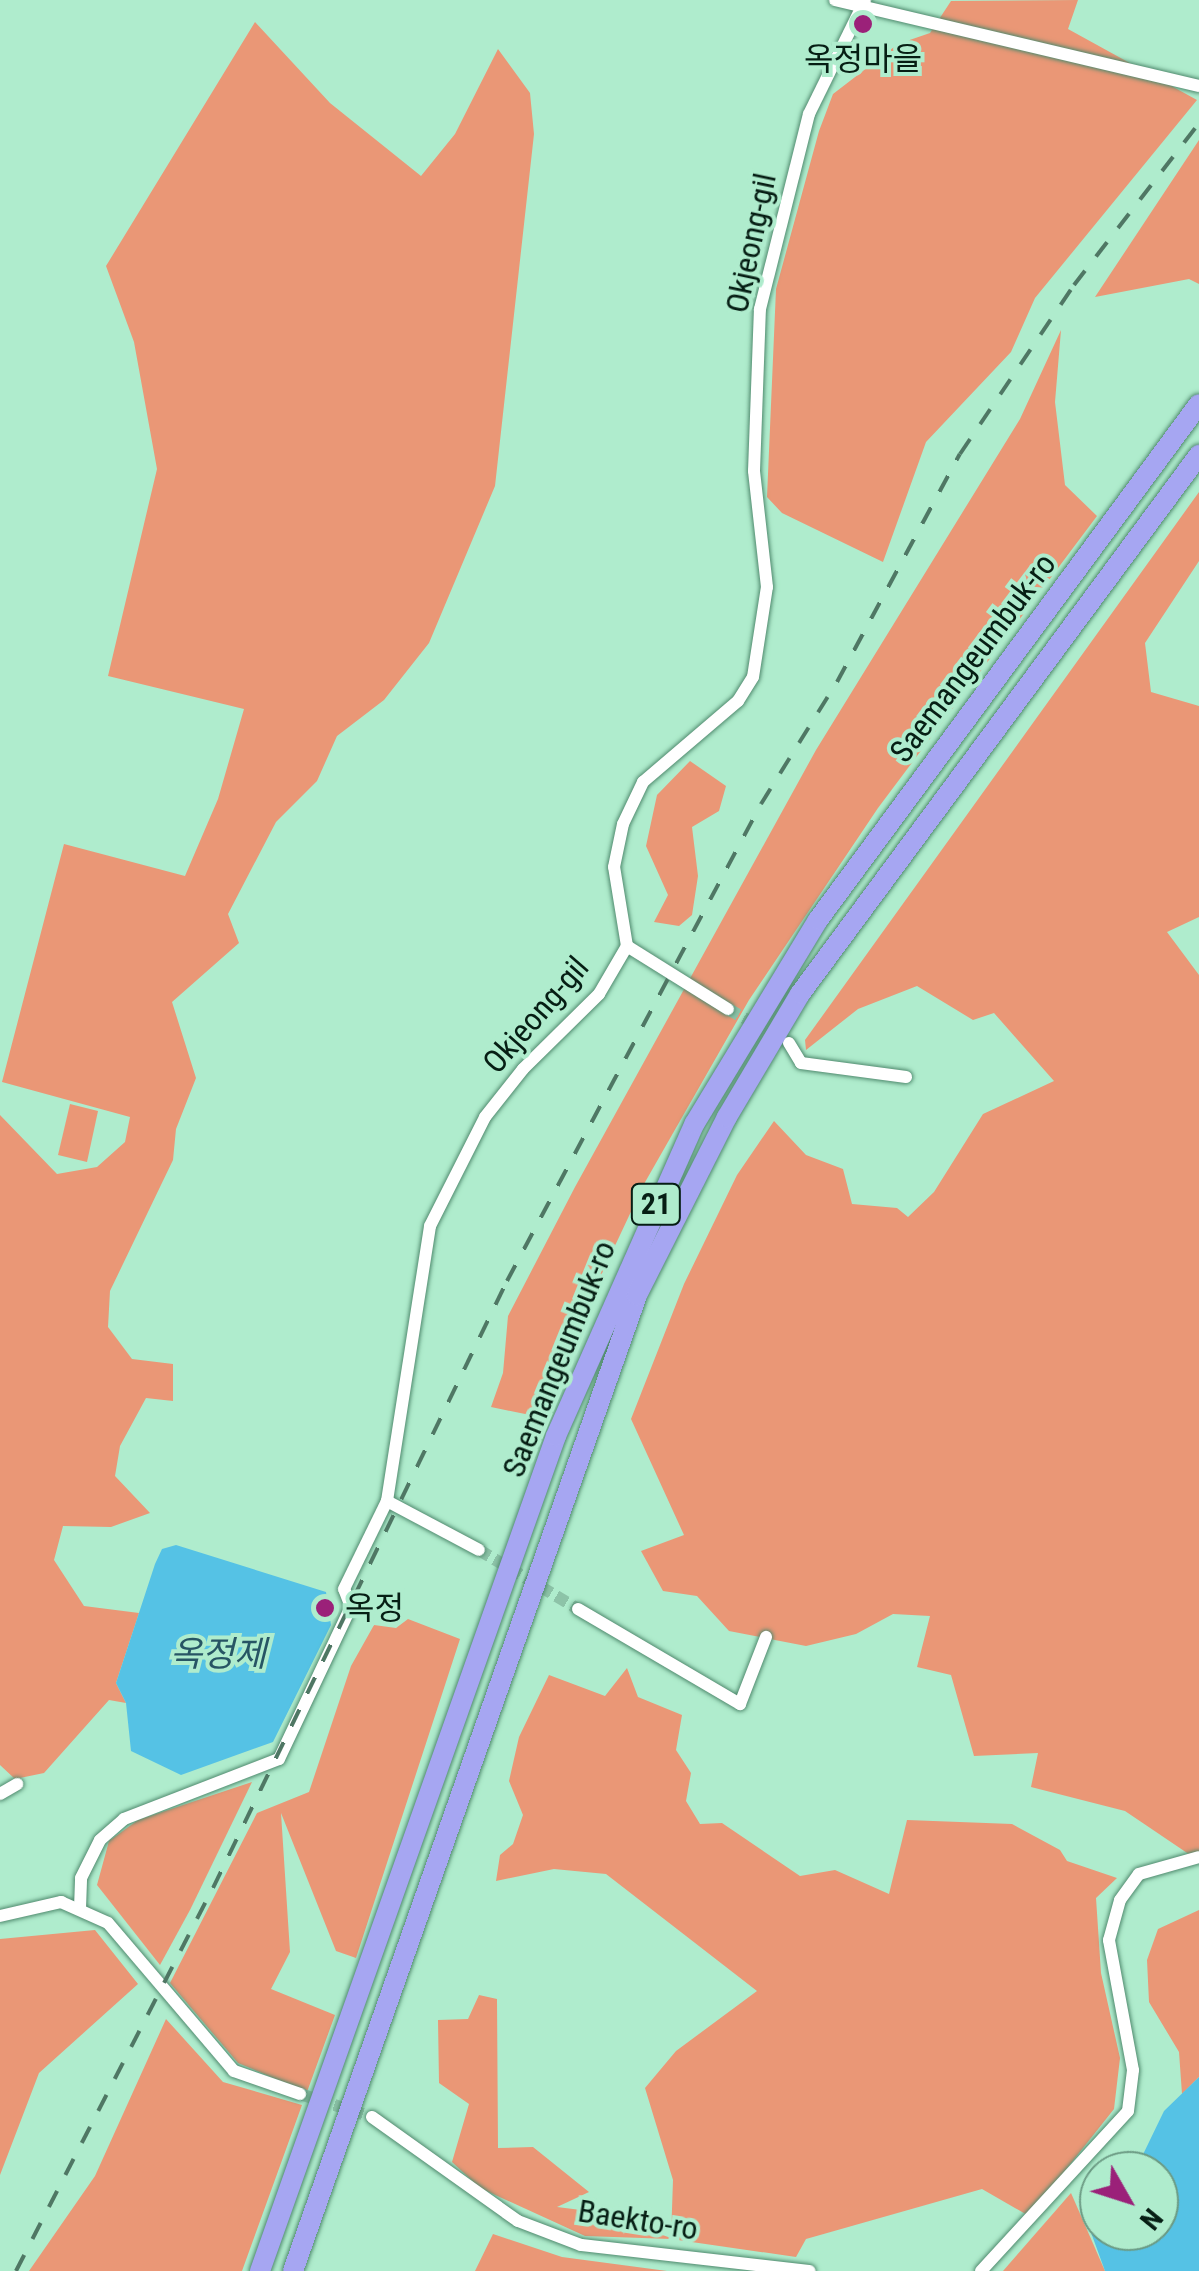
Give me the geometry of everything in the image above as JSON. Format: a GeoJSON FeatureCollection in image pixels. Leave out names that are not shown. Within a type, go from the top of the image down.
{"type":"FeatureCollection","features":[{"type":"Feature","properties":{"kind":"highway","name":"Saemangeumbuk-ro"},"geometry":{"type":"LineString","coordinates":[[260,2271],[556,1436],[612,1298],[695,1123],[818,920],[1199,404]]}},
{"type":"Feature","properties":{"kind":"highway","name":"Saemangeumbuk-ro"},"geometry":{"type":"LineString","coordinates":[[292,2271],[580,1444],[637,1295],[727,1117],[800,994],[1199,456]]}},
{"type":"Feature","properties":{"kind":"street"},"geometry":{"type":"LineString","coordinates":[[835,0],[863,2],[1199,86]]}},
{"type":"Feature","properties":{"kind":"street","name":"Okjeong-gil"},"geometry":{"type":"LineString","coordinates":[[80,1910],[81,1878],[100,1840],[124,1819],[278,1759],[352,1606],[344,1589],[387,1501],[430,1226],[485,1117],[599,994],[626,946],[615,902],[623,824],[644,782],[738,701],[753,676],[767,587],[754,471],[760,309],[810,114],[863,2]]}},
{"type":"Feature","properties":{"kind":"street"},"geometry":{"type":"LineString","coordinates":[[626,946],[728,1009]]}},
{"type":"Feature","properties":{"kind":"street"},"geometry":{"type":"LineString","coordinates":[[789,1043],[800,1063],[906,1077]]}},
{"type":"Feature","properties":{"kind":"street"},"geometry":{"type":"LineString","coordinates":[[387,1501],[479,1550]]}},
{"type":"Feature","properties":{"kind":"street"},"geometry":{"type":"LineString","coordinates":[[578,1609],[740,1704],[766,1637]]}},
{"type":"Feature","properties":{"kind":"street"},"geometry":{"type":"LineString","coordinates":[[0,1794],[17,1784]]}},
{"type":"Feature","properties":{"kind":"street"},"geometry":{"type":"LineString","coordinates":[[981,2271],[1128,2112],[1133,2070],[1109,1940],[1112,1926],[1120,1900],[1139,1874],[1199,1858]]}},
{"type":"Feature","properties":{"kind":"street"},"geometry":{"type":"LineString","coordinates":[[0,1916],[61,1902],[108,1922],[234,2071],[300,2094]]}},
{"type":"Feature","properties":{"kind":"street","name":"Baekto-ro"},"geometry":{"type":"LineString","coordinates":[[372,2117],[518,2222],[581,2244],[810,2271]]}},
{"type":"Feature","properties":{"kind":"shaded area"},"geometry":{"type":"Polygon","coordinates":[[[1078,0],[1068,29],[1197,100],[1035,298],[1011,352],[926,442],[883,562],[782,513],[767,497],[776,289],[819,131],[833,94],[898,44],[930,33],[951,1],[1078,0]]]}},
{"type":"Feature","properties":{"kind":"shaded area"},"geometry":{"type":"Polygon","coordinates":[[[255,22],[330,103],[421,176],[455,134],[498,49],[530,93],[534,134],[495,486],[429,643],[384,700],[337,736],[317,781],[276,822],[228,914],[239,943],[172,1002],[196,1078],[176,1129],[173,1160],[110,1291],[108,1327],[132,1359],[173,1364],[173,1401],[146,1398],[120,1446],[115,1476],[150,1513],[111,1527],[63,1526],[54,1560],[84,1606],[139,1613],[116,1683],[126,1703],[109,1700],[44,1773],[15,1779],[0,1765],[0,1115],[57,1174],[97,1167],[125,1142],[130,1117],[2,1082],[64,844],[185,876],[218,799],[244,709],[108,676],[157,469],[134,342],[106,266],[255,22]]]}},
{"type":"Feature","properties":{"kind":"shaded area"},"geometry":{"type":"Polygon","coordinates":[[[1199,140],[1199,284],[1189,279],[1095,297],[1199,140]]]}},
{"type":"Feature","properties":{"kind":"shaded area"},"geometry":{"type":"Polygon","coordinates":[[[1061,330],[1055,402],[1065,485],[1097,516],[878,808],[749,1000],[644,1184],[535,1416],[491,1407],[503,1373],[508,1316],[575,1187],[816,750],[1020,419],[1061,330]]]}},
{"type":"Feature","properties":{"kind":"shaded area"},"geometry":{"type":"Polygon","coordinates":[[[1199,492],[1199,561],[1145,643],[1151,692],[1199,706],[1199,917],[1167,932],[1199,975],[1199,1861],[1125,1811],[1031,1787],[1038,1753],[974,1756],[951,1675],[917,1667],[930,1616],[893,1614],[856,1634],[806,1646],[729,1631],[697,1596],[663,1591],[641,1551],[684,1535],[631,1419],[684,1284],[737,1175],[774,1121],[806,1155],[843,1169],[852,1204],[897,1208],[908,1217],[934,1192],[983,1114],[1054,1081],[994,1013],[973,1020],[917,986],[858,1009],[806,1050],[805,1040],[1199,492]]]}},
{"type":"Feature","properties":{"kind":"shaded area"},"geometry":{"type":"Polygon","coordinates":[[[690,761],[726,786],[719,811],[692,827],[698,876],[692,915],[679,926],[654,922],[668,895],[646,846],[657,795],[690,761]]]}},
{"type":"Feature","properties":{"kind":"shaded area"},"geometry":{"type":"Polygon","coordinates":[[[70,1104],[98,1111],[87,1162],[58,1155],[70,1104]]]}},
{"type":"Feature","properties":{"kind":"shaded area"},"geometry":{"type":"Polygon","coordinates":[[[408,1619],[460,1639],[356,1958],[336,1951],[281,1813],[290,1952],[271,1989],[335,2015],[307,2092],[238,2063],[170,1983],[257,1813],[309,1792],[351,1666],[374,1625],[396,1628],[408,1619]]]}},
{"type":"Feature","properties":{"kind":"shaded area"},"geometry":{"type":"Polygon","coordinates":[[[627,1668],[638,1697],[682,1715],[676,1750],[691,1773],[686,1801],[700,1824],[722,1823],[800,1876],[835,1870],[889,1894],[907,1820],[1012,1824],[1060,1850],[1067,1861],[1117,1878],[1096,1898],[1101,1973],[1120,2058],[1114,2109],[1029,2216],[982,2189],[806,2239],[796,2257],[671,2239],[585,2236],[480,2188],[452,2162],[469,2104],[439,2083],[438,2020],[468,2019],[479,1995],[497,1999],[498,2148],[533,2147],[589,2192],[557,2207],[597,2212],[671,2238],[673,2180],[645,2088],[676,2051],[757,1991],[606,1874],[554,1869],[496,1881],[500,1855],[513,1844],[523,1815],[509,1781],[519,1737],[549,1675],[605,1696],[627,1668]]]}},
{"type":"Feature","properties":{"kind":"shaded area"},"geometry":{"type":"Polygon","coordinates":[[[252,1782],[160,1965],[97,1885],[109,1841],[138,1820],[252,1782]]]}},
{"type":"Feature","properties":{"kind":"shaded area"},"geometry":{"type":"Polygon","coordinates":[[[1199,1910],[1199,2077],[1182,2094],[1179,2052],[1149,2002],[1147,1960],[1158,1929],[1199,1910]]]}},
{"type":"Feature","properties":{"kind":"shaded area"},"geometry":{"type":"Polygon","coordinates":[[[95,1930],[138,1984],[39,2073],[0,2175],[0,1939],[95,1930]]]}},
{"type":"Feature","properties":{"kind":"shaded area"},"geometry":{"type":"Polygon","coordinates":[[[166,2019],[223,2082],[302,2105],[242,2271],[29,2271],[95,2176],[166,2019]]]}},
{"type":"Feature","properties":{"kind":"shaded area"},"geometry":{"type":"Polygon","coordinates":[[[1071,2193],[1079,2211],[1079,2251],[1096,2251],[1105,2271],[1003,2271],[1071,2193]]]}},
{"type":"Feature","properties":{"kind":"shaded area"},"geometry":{"type":"Polygon","coordinates":[[[493,2234],[562,2257],[667,2271],[475,2271],[493,2234]]]}},
{"type":"Feature","properties":{"kind":"water","name":"옥정제"},"geometry":{"type":"Polygon","coordinates":[[[176,1545],[326,1592],[331,1625],[273,1742],[181,1775],[131,1751],[126,1703],[116,1683],[155,1564],[162,1549],[176,1545]]]}},
{"type":"Feature","properties":{"kind":"water"},"geometry":{"type":"Polygon","coordinates":[[[1199,2077],[1199,2271],[1105,2271],[1098,2251],[1179,2251],[1179,2151],[1145,2151],[1164,2111],[1199,2077]]]}},
{"type":"Feature","properties":{"kind":"tunnel"},"geometry":{"type":"LineString","coordinates":[[728,1009],[761,1027]]}},
{"type":"Feature","properties":{"kind":"tunnel"},"geometry":{"type":"LineString","coordinates":[[479,1550],[578,1609]]}},
{"type":"Feature","properties":{"kind":"tunnel"},"geometry":{"type":"LineString","coordinates":[[300,2094],[372,2117]]}},
{"type":"Feature","properties":{"kind":"railway"},"geometry":{"type":"LineString","coordinates":[[16,2271],[213,1888],[507,1281],[761,804],[837,682],[960,454],[1074,285],[1199,123]]}},
{"type":"Feature","properties":{"kind":"place","name":"옥정마을"},"geometry":{"type":"Point","coordinates":[863,24]}},
{"type":"Feature","properties":{"kind":"place","name":"옥정"},"geometry":{"type":"Point","coordinates":[325,1608]}}]}
